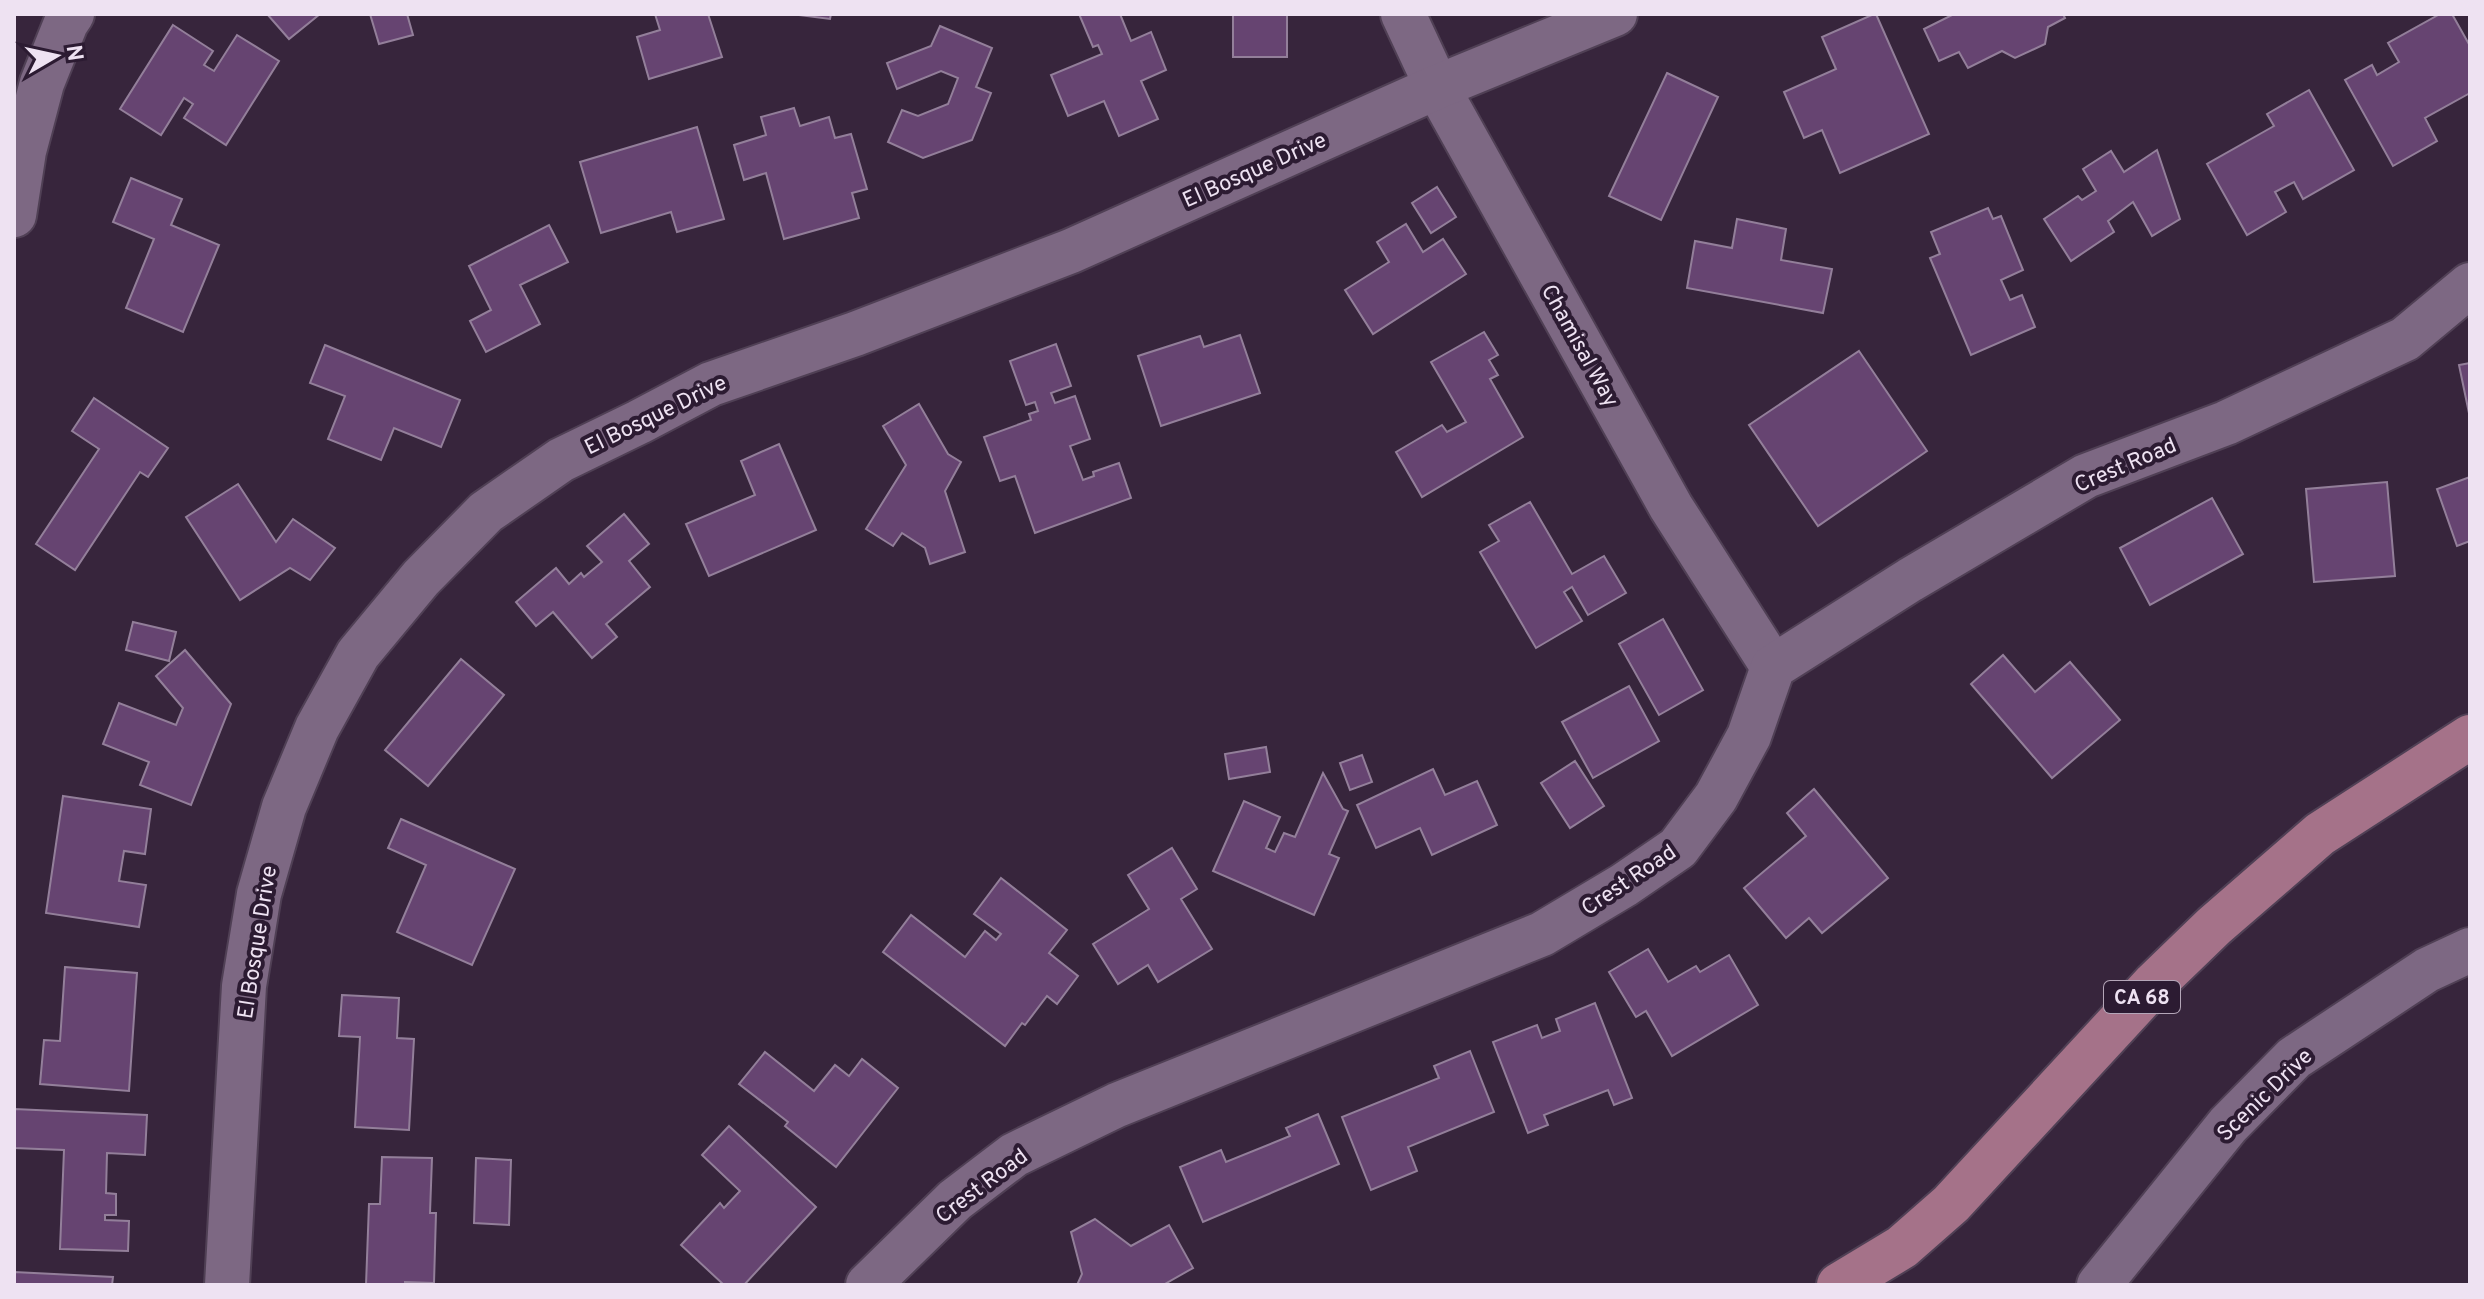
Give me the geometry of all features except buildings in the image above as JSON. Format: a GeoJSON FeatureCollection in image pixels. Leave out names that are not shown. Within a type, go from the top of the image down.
{"type":"FeatureCollection","features":[{"type":"Feature","properties":{"kind":"main road","name":"CA 68"},"geometry":{"type":"LineString","coordinates":[[1839,1285],[1902,1247],[1951,1204],[2155,983],[2214,926],[2320,834],[2470,737]]}},
{"type":"Feature","properties":{"kind":"street"},"geometry":{"type":"LineString","coordinates":[[14,215],[24,151],[42,83],[72,14]]}},
{"type":"Feature","properties":{"kind":"street","name":"Chamisal Way"},"geometry":{"type":"LineString","coordinates":[[1403,14],[1437,87],[1671,507],[1773,667]]}},
{"type":"Feature","properties":{"kind":"street","name":"El Bosque Drive"},"geometry":{"type":"LineString","coordinates":[[227,1285],[244,986],[259,894],[284,807],[317,728],[358,654],[421,578],[486,512],[561,460],[711,384],[1071,251],[1437,87],[1615,14]]}},
{"type":"Feature","properties":{"kind":"street","name":"Crest Road"},"geometry":{"type":"LineString","coordinates":[[868,1285],[955,1200],[1014,1155],[1117,1105],[1542,934],[1624,885],[1678,848],[1716,797],[1749,736],[1773,667],[1910,580],[2086,476],[2226,423],[2405,339],[2470,285]]}},
{"type":"Feature","properties":{"kind":"street","name":"Scenic Drive"},"geometry":{"type":"LineString","coordinates":[[2099,1285],[2228,1125],[2294,1058],[2427,970],[2470,950]]}}]}
